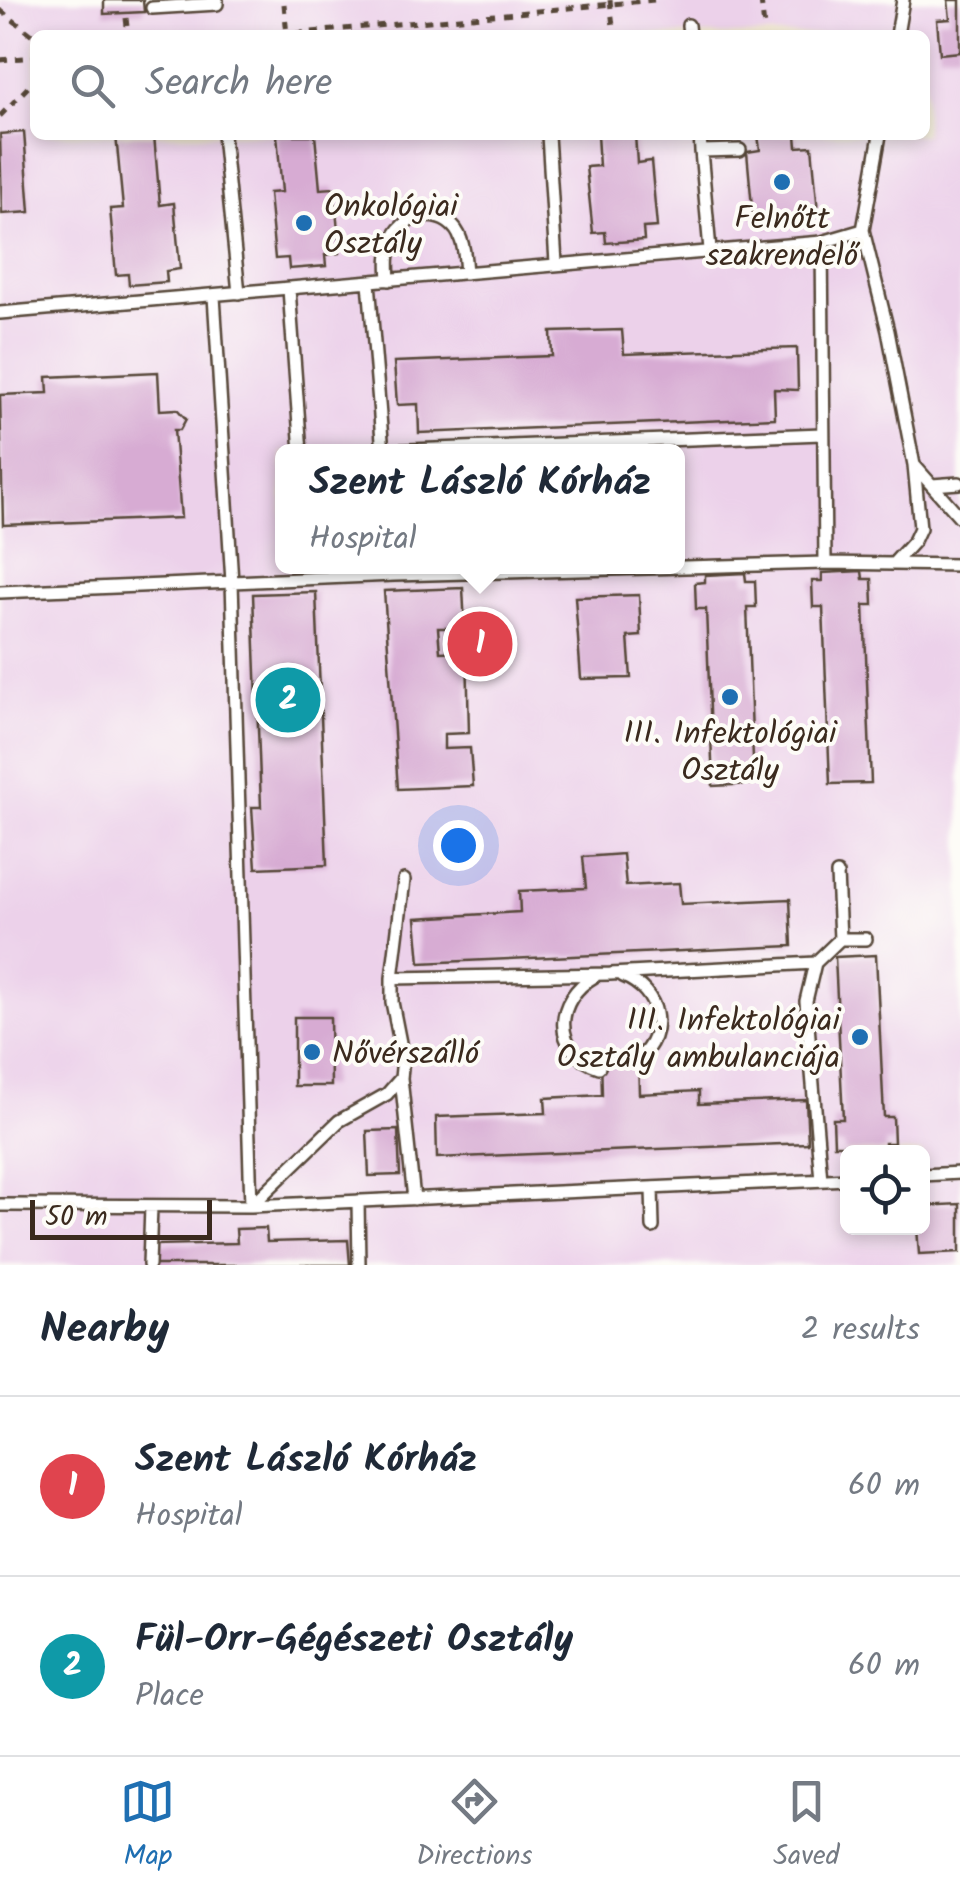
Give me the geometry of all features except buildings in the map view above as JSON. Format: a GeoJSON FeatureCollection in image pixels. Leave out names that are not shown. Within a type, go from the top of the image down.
{"type":"FeatureCollection","features":[{"type":"Feature","properties":{"kind":"lane"},"geometry":{"type":"LineString","coordinates":[[152,8],[217,4],[217,0]]}},
{"type":"Feature","properties":{"kind":"lane"},"geometry":{"type":"LineString","coordinates":[[898,30],[903,0]]}},
{"type":"Feature","properties":{"kind":"lane"},"geometry":{"type":"LineString","coordinates":[[225,140],[240,293]]}},
{"type":"Feature","properties":{"kind":"lane"},"geometry":{"type":"LineString","coordinates":[[548,140],[556,264]]}},
{"type":"Feature","properties":{"kind":"lane"},"geometry":{"type":"LineString","coordinates":[[701,140],[710,250]]}},
{"type":"Feature","properties":{"kind":"lane"},"geometry":{"type":"LineString","coordinates":[[879,140],[863,230],[888,331],[914,465],[920,528],[894,563]]}},
{"type":"Feature","properties":{"kind":"lane"},"geometry":{"type":"LineString","coordinates":[[702,152],[740,150]]}},
{"type":"Feature","properties":{"kind":"lane"},"geometry":{"type":"LineString","coordinates":[[389,280],[393,238],[417,216],[433,216],[454,228],[461,238],[466,273]]}},
{"type":"Feature","properties":{"kind":"lane"},"geometry":{"type":"LineString","coordinates":[[0,313],[822,242],[863,230]]}},
{"type":"Feature","properties":{"kind":"lane"},"geometry":{"type":"LineString","coordinates":[[822,242],[825,563]]}},
{"type":"Feature","properties":{"kind":"lane"},"geometry":{"type":"LineString","coordinates":[[369,282],[382,444]]}},
{"type":"Feature","properties":{"kind":"lane"},"geometry":{"type":"LineString","coordinates":[[289,289],[300,444]]}},
{"type":"Feature","properties":{"kind":"lane"},"geometry":{"type":"LineString","coordinates":[[214,296],[232,582],[251,1206]]}},
{"type":"Feature","properties":{"kind":"lane"},"geometry":{"type":"LineString","coordinates":[[564,444],[822,434]]}},
{"type":"Feature","properties":{"kind":"lane"},"geometry":{"type":"LineString","coordinates":[[914,465],[960,517]]}},
{"type":"Feature","properties":{"kind":"lane"},"geometry":{"type":"LineString","coordinates":[[932,486],[960,482]]}},
{"type":"Feature","properties":{"kind":"lane"},"geometry":{"type":"LineString","coordinates":[[685,566],[960,565]]}},
{"type":"Feature","properties":{"kind":"lane"},"geometry":{"type":"LineString","coordinates":[[0,592],[232,582],[294,574]]}},
{"type":"Feature","properties":{"kind":"lane"},"geometry":{"type":"LineString","coordinates":[[837,874],[840,939]]}},
{"type":"Feature","properties":{"kind":"lane"},"geometry":{"type":"LineString","coordinates":[[404,880],[392,1002],[403,1058],[400,1078],[414,1198]]}},
{"type":"Feature","properties":{"kind":"lane"},"geometry":{"type":"LineString","coordinates":[[821,1180],[806,1001],[815,963],[840,939],[866,939]]}},
{"type":"Feature","properties":{"kind":"lane"},"geometry":{"type":"LineString","coordinates":[[392,978],[610,974],[815,963]]}},
{"type":"Feature","properties":{"kind":"lane"},"geometry":{"type":"LineString","coordinates":[[599,1066],[576,1054],[563,1026],[570,996],[595,976],[626,976],[650,995],[656,1009],[654,1039],[638,1060]]}},
{"type":"Feature","properties":{"kind":"lane"},"geometry":{"type":"LineString","coordinates":[[251,1206],[339,1122],[387,1094],[400,1078]]}},
{"type":"Feature","properties":{"kind":"lane"},"geometry":{"type":"LineString","coordinates":[[930,1175],[960,1174]]}},
{"type":"Feature","properties":{"kind":"lane"},"geometry":{"type":"LineString","coordinates":[[0,1205],[251,1206],[840,1179]]}},
{"type":"Feature","properties":{"kind":"lane"},"geometry":{"type":"LineString","coordinates":[[652,1188],[653,1227]]}},
{"type":"Feature","properties":{"kind":"lane"},"geometry":{"type":"LineString","coordinates":[[358,1201],[359,1265]]}},
{"type":"Feature","properties":{"kind":"lane"},"geometry":{"type":"LineString","coordinates":[[149,1265],[151,1206]]}},
{"type":"Feature","properties":{"kind":"path"},"geometry":{"type":"LineString","coordinates":[[334,30],[654,0]]}},
{"type":"Feature","properties":{"kind":"path"},"geometry":{"type":"LineString","coordinates":[[761,0],[764,27]]}},
{"type":"Feature","properties":{"kind":"path"},"geometry":{"type":"LineString","coordinates":[[611,2],[614,30]]}},
{"type":"Feature","properties":{"kind":"path"},"geometry":{"type":"LineString","coordinates":[[284,4],[285,30]]}},
{"type":"Feature","properties":{"kind":"path"},"geometry":{"type":"LineString","coordinates":[[0,10],[30,33]]}},
{"type":"Feature","properties":{"kind":"path"},"geometry":{"type":"LineString","coordinates":[[126,18],[127,30]]}},
{"type":"Feature","properties":{"kind":"path"},"geometry":{"type":"LineString","coordinates":[[0,60],[30,57]]}},
{"type":"Feature","properties":{"kind":"path"},"geometry":{"type":"LineString","coordinates":[[0,116],[30,85]]}},
{"type":"Feature","properties":{"kind":"shaded area"},"geometry":{"type":"Polygon","coordinates":[[[0,0],[960,0],[960,1265],[0,1265],[0,0]]]}},
{"type":"Feature","properties":{"kind":"place","name":"Felnőtt szakrendelő"},"geometry":{"type":"Point","coordinates":[782,182]}},
{"type":"Feature","properties":{"kind":"place","name":"Onkológiai Osztály"},"geometry":{"type":"Point","coordinates":[304,223]}},
{"type":"Feature","properties":{"kind":"place","name":"Szent László Kórház"},"geometry":{"type":"Point","coordinates":[480,644]}},
{"type":"Feature","properties":{"kind":"place","name":"III. Infektológiai Osztály"},"geometry":{"type":"Point","coordinates":[730,697]}},
{"type":"Feature","properties":{"kind":"place","name":"Fül-Orr-Gégészeti Osztály"},"geometry":{"type":"Point","coordinates":[288,700]}},
{"type":"Feature","properties":{"kind":"place","name":"III. Infektológiai Osztály ambulanciája"},"geometry":{"type":"Point","coordinates":[860,1037]}},
{"type":"Feature","properties":{"kind":"place","name":"Nővérszálló"},"geometry":{"type":"Point","coordinates":[312,1052]}}]}
